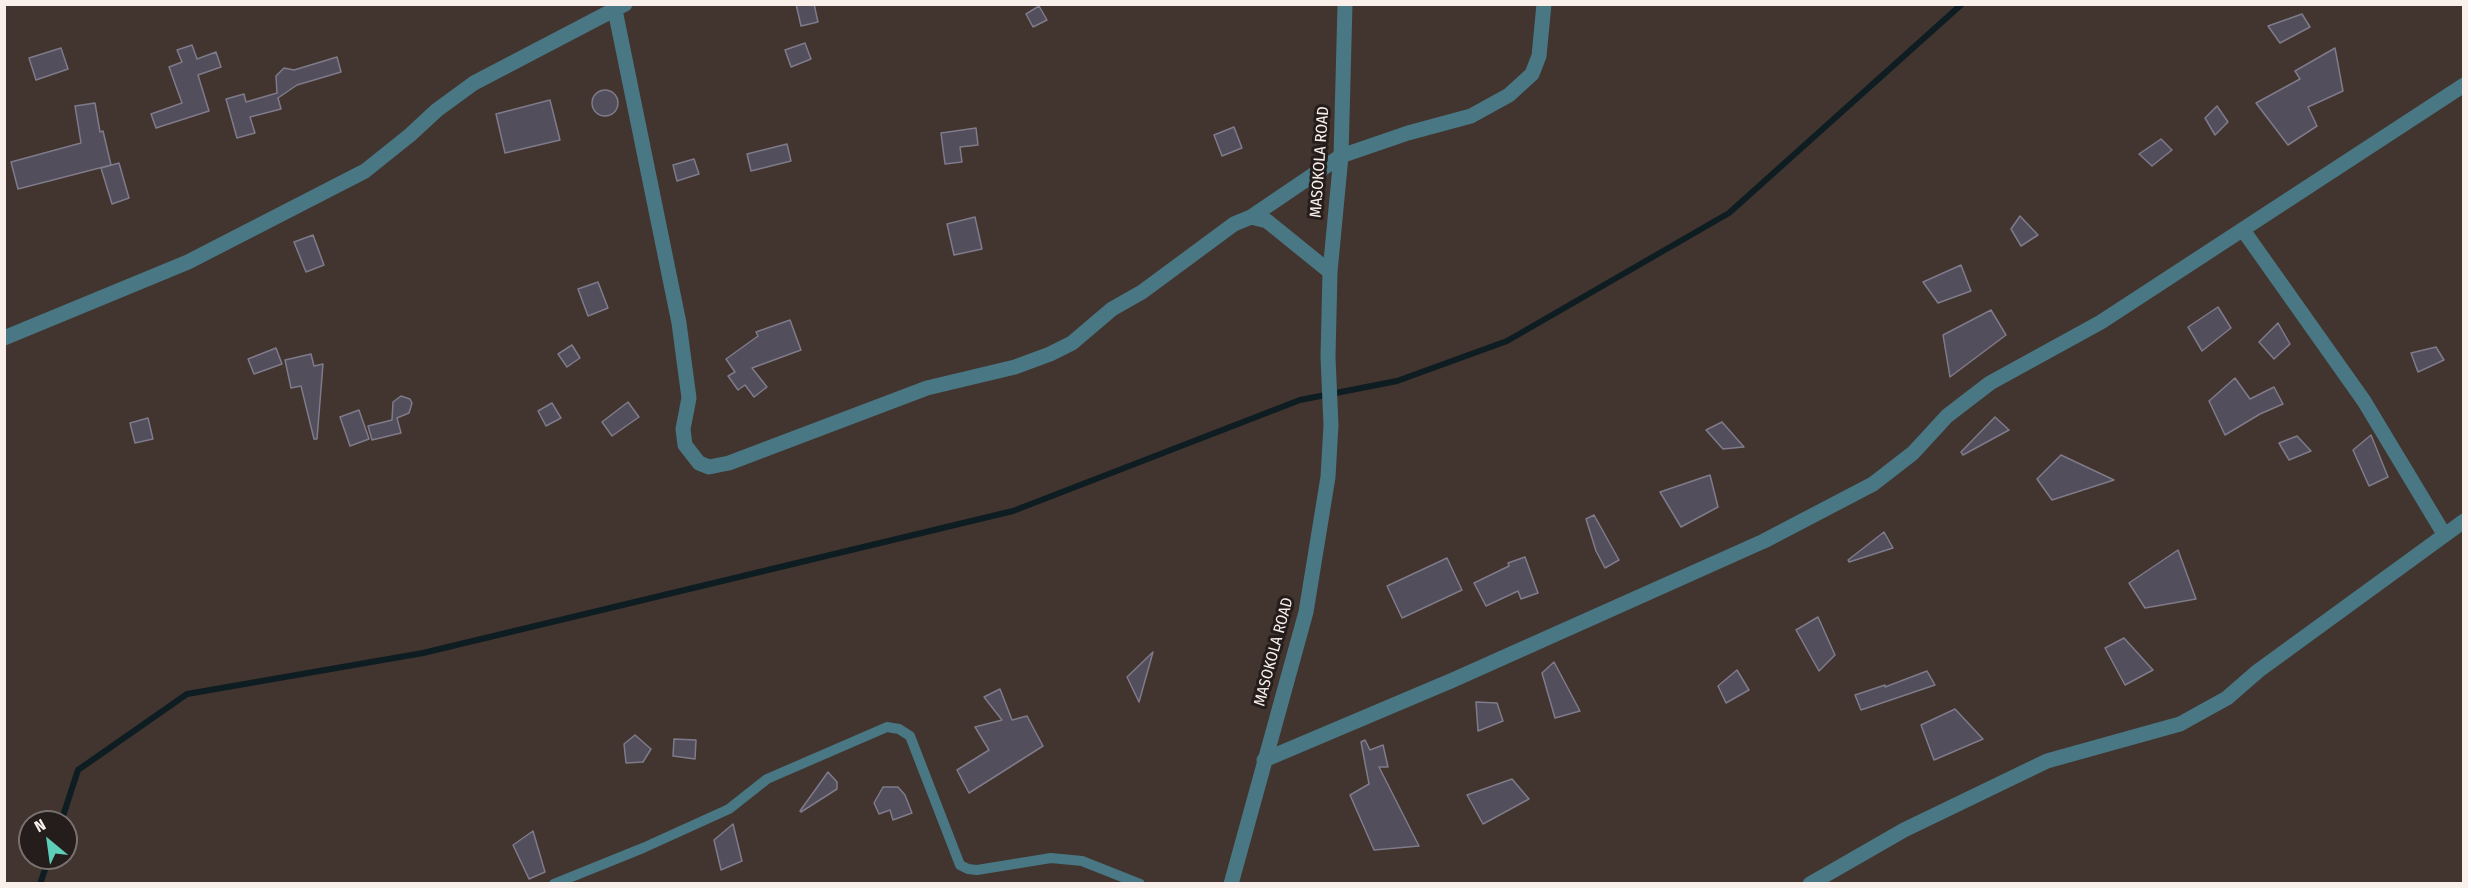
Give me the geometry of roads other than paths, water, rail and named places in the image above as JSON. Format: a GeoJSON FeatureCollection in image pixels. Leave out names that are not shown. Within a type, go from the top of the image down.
{"type":"FeatureCollection","features":[{"type":"Feature","properties":{"kind":"street","name":"MASOKOLA ROAD"},"geometry":{"type":"LineString","coordinates":[[1231,884],[1306,612],[1328,477],[1331,425],[1330,272],[1341,156],[1345,4]]}},
{"type":"Feature","properties":{"kind":"street"},"geometry":{"type":"LineString","coordinates":[[4,338],[188,262],[365,171],[437,110],[474,83],[620,7],[680,323],[689,398],[683,429],[685,445],[699,464],[709,467],[729,463],[927,388],[1015,367],[1072,343],[1112,309],[1142,292],[1234,224],[1251,217],[1341,156],[1408,133],[1471,116],[1509,95],[1532,74],[1539,56],[1544,4]]}},
{"type":"Feature","properties":{"kind":"street"},"geometry":{"type":"LineString","coordinates":[[1264,760],[1453,680],[1764,541],[1874,484],[1913,453],[1947,416],[1990,383],[2101,322],[2463,85]]}},
{"type":"Feature","properties":{"kind":"street"},"geometry":{"type":"LineString","coordinates":[[1251,217],[1267,220],[1330,272]]}},
{"type":"Feature","properties":{"kind":"street"},"geometry":{"type":"LineString","coordinates":[[2243,230],[2364,401],[2444,534]]}},
{"type":"Feature","properties":{"kind":"street"},"geometry":{"type":"LineString","coordinates":[[1810,884],[1904,830],[2047,761],[2180,724],[2227,698],[2258,671],[2463,521]]}},
{"type":"Feature","properties":{"kind":"lane"},"geometry":{"type":"LineString","coordinates":[[554,884],[643,848],[720,813],[767,779],[886,727],[899,729],[910,736],[960,865],[977,870],[1052,858],[1082,861],[1140,884]]}},
{"type":"Feature","properties":{"kind":"waterway"},"geometry":{"type":"LineString","coordinates":[[65,810],[78,770],[187,694],[423,653],[1013,511],[1300,400],[1397,381],[1507,341],[1729,213],[1962,4]]}},
{"type":"Feature","properties":{"kind":"waterway"},"geometry":{"type":"LineString","coordinates":[[40,884],[45,870]]}}]}
